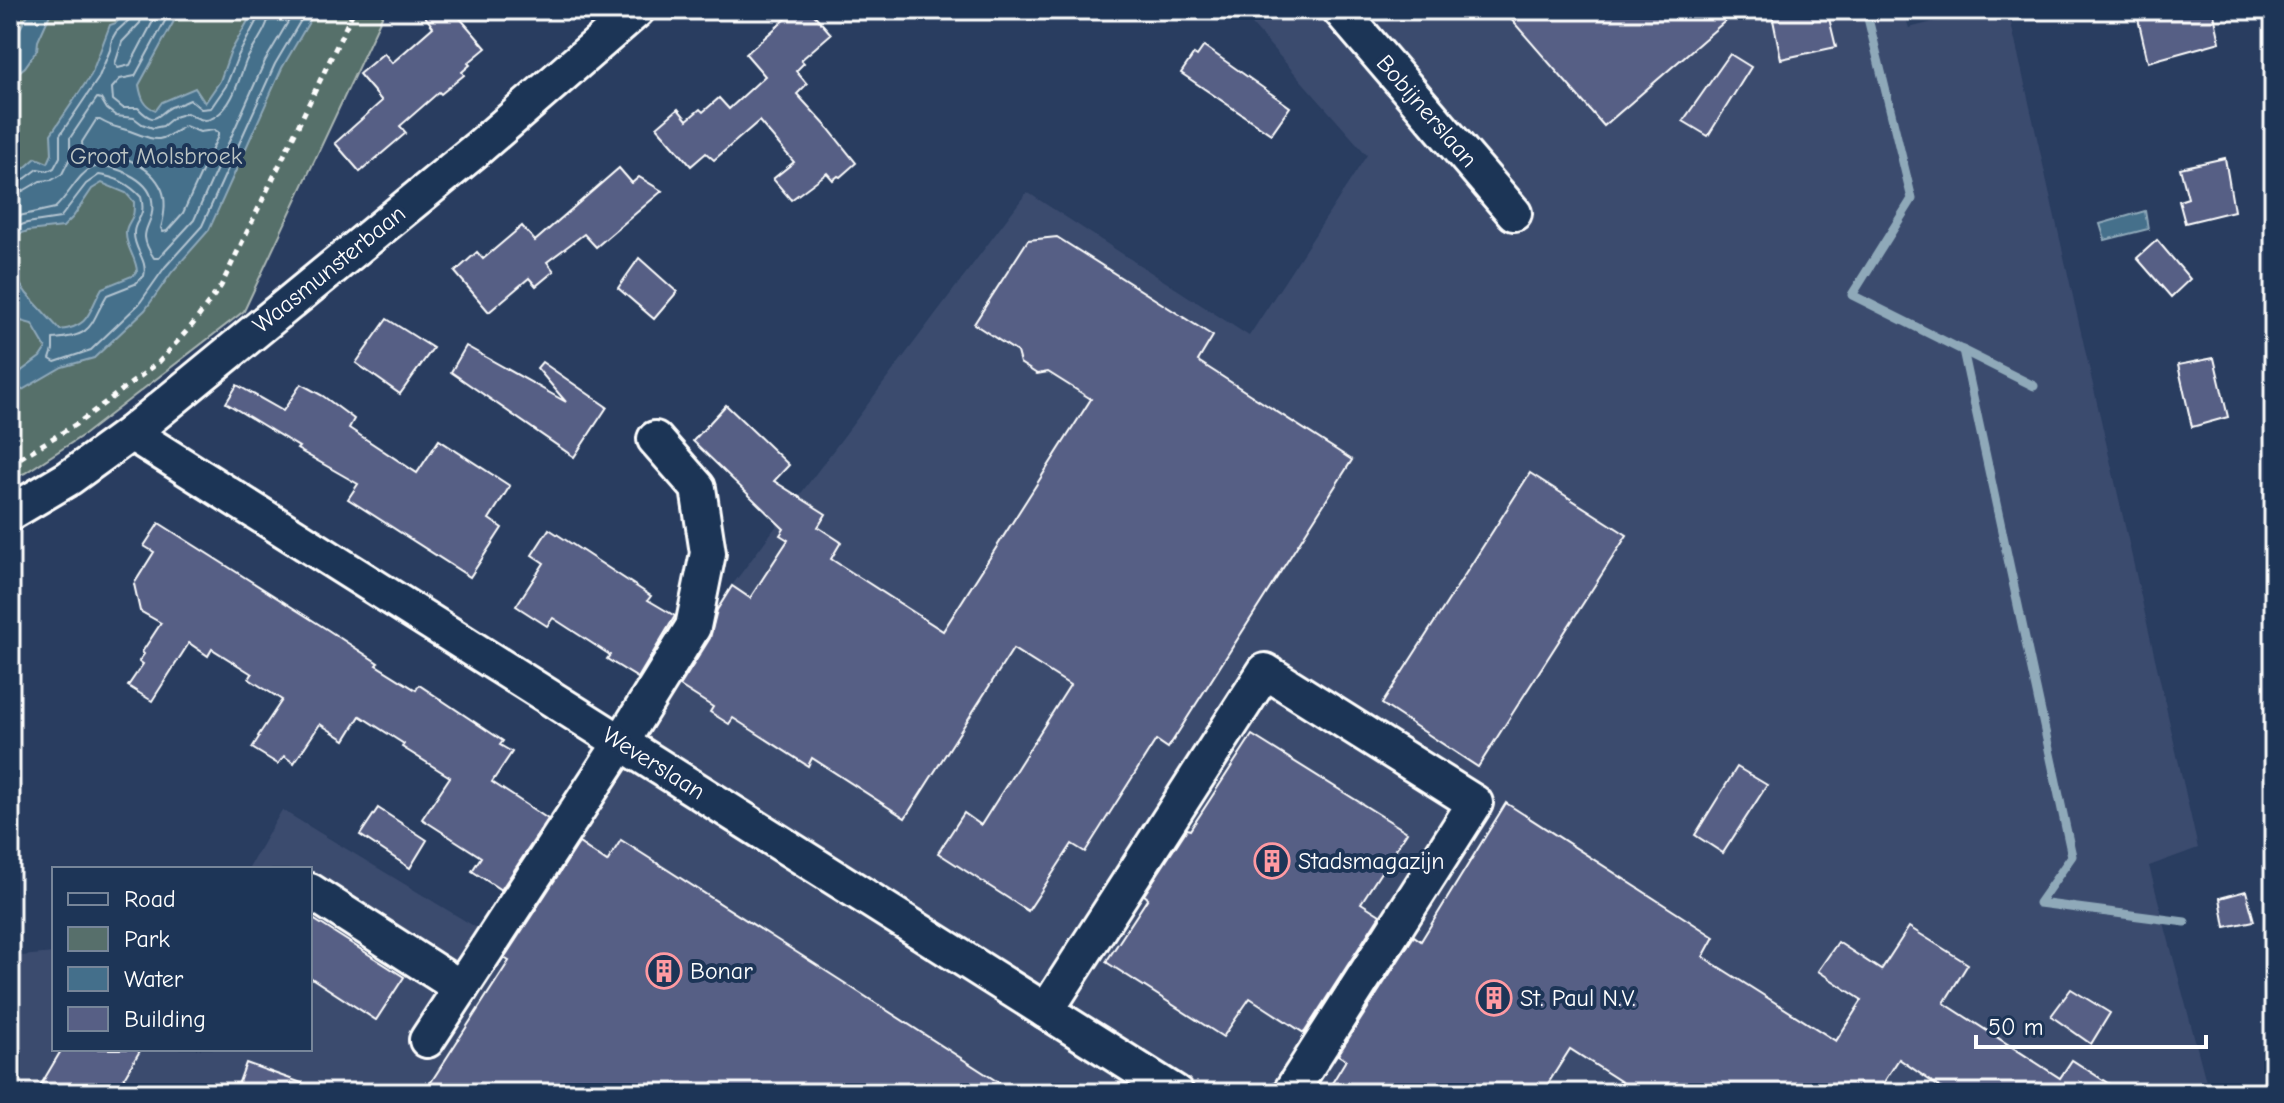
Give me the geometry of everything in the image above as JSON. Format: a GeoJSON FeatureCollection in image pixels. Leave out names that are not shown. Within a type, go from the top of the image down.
{"type":"FeatureCollection","features":[{"type":"Feature","properties":{"kind":"street","name":"Waasmunsterbaan"},"geometry":{"type":"LineString","coordinates":[[10,513],[69,478],[131,433],[477,149],[637,10]]}},
{"type":"Feature","properties":{"kind":"street","name":"Bobijnerslaan"},"geometry":{"type":"LineString","coordinates":[[1340,10],[1514,213]]}},
{"type":"Feature","properties":{"kind":"street","name":"Weverslaan"},"geometry":{"type":"LineString","coordinates":[[131,433],[1176,1093]]}},
{"type":"Feature","properties":{"kind":"street"},"geometry":{"type":"LineString","coordinates":[[427,1040],[693,627],[708,553],[698,488],[655,439]]}},
{"type":"Feature","properties":{"kind":"street"},"geometry":{"type":"LineString","coordinates":[[1046,1011],[1265,671],[1475,803],[1290,1093]]}},
{"type":"Feature","properties":{"kind":"street"},"geometry":{"type":"LineString","coordinates":[[312,892],[461,988]]}},
{"type":"Feature","properties":{"kind":"path"},"geometry":{"type":"LineString","coordinates":[[10,464],[78,423],[158,363],[193,324],[221,286],[354,10]]}},
{"type":"Feature","properties":{"kind":"shaded area"},"geometry":{"type":"Polygon","coordinates":[[[1239,10],[1903,10],[1909,28],[1981,10],[2008,10],[2198,848],[2149,866],[2209,1093],[10,1093],[10,957],[52,953],[52,1051],[312,1051],[312,867],[249,867],[282,810],[482,931],[628,724],[1027,192],[1249,336],[1367,155],[1239,10]]]}},
{"type":"Feature","properties":{"kind":"green space","name":"Groot Molsbroek"},"geometry":{"type":"Polygon","coordinates":[[[10,10],[385,10],[244,311],[85,434],[25,473],[10,479],[10,10]]]}},
{"type":"Feature","properties":{"kind":"water"},"geometry":{"type":"Polygon","coordinates":[[[31,10],[52,10],[37,50],[10,84],[13,45],[31,10]]]}},
{"type":"Feature","properties":{"kind":"water"},"geometry":{"type":"Polygon","coordinates":[[[127,10],[180,10],[139,85],[144,101],[156,110],[162,102],[195,88],[205,103],[220,81],[230,53],[254,10],[316,10],[282,68],[209,230],[172,272],[145,310],[94,358],[62,367],[10,397],[10,377],[40,357],[46,348],[32,324],[10,318],[10,270],[60,330],[83,321],[102,288],[137,272],[126,234],[134,202],[126,193],[102,183],[92,189],[63,227],[28,231],[10,237],[10,174],[18,174],[36,158],[48,163],[52,154],[51,134],[91,75],[110,25],[116,23],[127,10]]]}},
{"type":"Feature","properties":{"kind":"water"},"geometry":{"type":"Polygon","coordinates":[[[2145,211],[2148,229],[2105,240],[2100,224],[2145,211]]]}},
{"type":"Feature","properties":{"kind":"building"},"geometry":{"type":"Polygon","coordinates":[[[420,10],[453,10],[486,48],[468,63],[470,65],[462,72],[464,75],[400,126],[406,133],[360,172],[335,143],[382,101],[359,74],[384,53],[392,63],[433,27],[420,10]]]}},
{"type":"Feature","properties":{"kind":"building"},"geometry":{"type":"Polygon","coordinates":[[[796,10],[810,10],[831,34],[801,60],[804,63],[796,71],[807,84],[797,94],[856,163],[833,180],[827,173],[791,200],[773,179],[794,162],[759,121],[714,160],[706,153],[691,166],[657,127],[678,109],[687,120],[700,109],[703,112],[719,98],[729,109],[765,76],[746,54],[796,10]]]}},
{"type":"Feature","properties":{"kind":"building"},"geometry":{"type":"Polygon","coordinates":[[[1503,10],[1738,10],[1604,126],[1503,10]]]}},
{"type":"Feature","properties":{"kind":"building"},"geometry":{"type":"Polygon","coordinates":[[[1771,10],[1827,10],[1836,47],[1781,59],[1771,10]]]}},
{"type":"Feature","properties":{"kind":"building"},"geometry":{"type":"Polygon","coordinates":[[[2136,10],[2213,10],[2220,42],[2148,62],[2136,10]]]}},
{"type":"Feature","properties":{"kind":"building"},"geometry":{"type":"Polygon","coordinates":[[[1204,46],[1290,107],[1271,134],[1181,73],[1194,54],[1197,56],[1204,46]]]}},
{"type":"Feature","properties":{"kind":"building"},"geometry":{"type":"Polygon","coordinates":[[[1730,54],[1751,67],[1708,136],[1683,121],[1730,54]]]}},
{"type":"Feature","properties":{"kind":"building"},"geometry":{"type":"Polygon","coordinates":[[[2225,158],[2234,211],[2185,223],[2179,201],[2188,198],[2180,168],[2225,158]]]}},
{"type":"Feature","properties":{"kind":"building"},"geometry":{"type":"Polygon","coordinates":[[[619,168],[632,183],[639,177],[662,191],[596,247],[584,234],[547,262],[554,271],[536,286],[529,278],[489,312],[455,272],[477,252],[483,259],[522,226],[535,241],[619,168]]]}},
{"type":"Feature","properties":{"kind":"building"},"geometry":{"type":"Polygon","coordinates":[[[1057,237],[1213,336],[1198,361],[1352,460],[1168,748],[1156,740],[1085,852],[1072,844],[1028,911],[938,853],[964,813],[981,825],[1070,685],[1013,649],[905,818],[812,758],[808,766],[733,718],[729,724],[710,712],[713,707],[680,686],[710,638],[717,610],[732,586],[750,598],[788,540],[780,535],[784,529],[693,441],[726,405],[789,465],[774,481],[826,514],[818,527],[841,542],[831,559],[943,631],[1091,399],[1048,372],[1037,374],[1020,363],[1017,352],[974,324],[1028,240],[1057,237]]]}},
{"type":"Feature","properties":{"kind":"building"},"geometry":{"type":"Polygon","coordinates":[[[2157,240],[2190,279],[2171,297],[2137,258],[2157,240]]]}},
{"type":"Feature","properties":{"kind":"building"},"geometry":{"type":"Polygon","coordinates":[[[639,258],[677,292],[654,319],[618,288],[639,258]]]}},
{"type":"Feature","properties":{"kind":"building"},"geometry":{"type":"Polygon","coordinates":[[[387,319],[433,348],[400,394],[356,363],[387,319]]]}},
{"type":"Feature","properties":{"kind":"building"},"geometry":{"type":"Polygon","coordinates":[[[466,346],[566,402],[537,368],[542,362],[607,407],[574,457],[451,372],[466,346]]]}},
{"type":"Feature","properties":{"kind":"building"},"geometry":{"type":"Polygon","coordinates":[[[2214,358],[2228,417],[2192,427],[2178,365],[2214,358]]]}},
{"type":"Feature","properties":{"kind":"building"},"geometry":{"type":"Polygon","coordinates":[[[301,384],[354,419],[349,428],[417,473],[439,440],[510,486],[489,519],[502,528],[470,577],[348,499],[358,484],[226,403],[237,385],[283,411],[301,384]]]}},
{"type":"Feature","properties":{"kind":"building"},"geometry":{"type":"Polygon","coordinates":[[[1530,473],[1627,535],[1478,767],[1382,704],[1530,473]]]}},
{"type":"Feature","properties":{"kind":"building"},"geometry":{"type":"Polygon","coordinates":[[[159,523],[328,630],[378,663],[376,665],[416,690],[419,685],[503,741],[500,745],[512,752],[492,782],[548,819],[501,890],[472,871],[481,857],[422,819],[450,777],[360,716],[345,740],[320,724],[294,763],[284,756],[278,764],[252,748],[282,700],[249,679],[252,674],[212,649],[208,656],[189,643],[152,701],[128,686],[143,664],[139,661],[144,654],[142,652],[161,623],[140,611],[134,584],[154,552],[144,546],[159,523]]]}},
{"type":"Feature","properties":{"kind":"building"},"geometry":{"type":"Polygon","coordinates":[[[549,529],[651,596],[648,600],[675,616],[638,678],[607,659],[610,655],[553,618],[547,626],[516,606],[544,563],[532,555],[549,529]]]}},
{"type":"Feature","properties":{"kind":"building","name":"Stadsmagazijn"},"geometry":{"type":"Polygon","coordinates":[[[1252,735],[1407,832],[1361,903],[1380,915],[1304,1033],[1250,998],[1223,1037],[1106,962],[1148,898],[1144,895],[1252,735]]]}},
{"type":"Feature","properties":{"kind":"building"},"geometry":{"type":"Polygon","coordinates":[[[1737,767],[1767,785],[1723,853],[1695,835],[1737,767]]]}},
{"type":"Feature","properties":{"kind":"building"},"geometry":{"type":"Polygon","coordinates":[[[1506,803],[1714,937],[1703,957],[1836,1041],[1862,1000],[1818,971],[1838,942],[1881,970],[1909,927],[1968,964],[1944,1003],[2060,1078],[2072,1060],[2123,1093],[1948,1093],[1899,1059],[1877,1093],[1639,1093],[1570,1049],[1542,1093],[1326,1093],[1346,1060],[1338,1055],[1414,936],[1421,941],[1506,803]]]}},
{"type":"Feature","properties":{"kind":"building"},"geometry":{"type":"Polygon","coordinates":[[[378,808],[427,840],[410,868],[360,835],[378,808]]]}},
{"type":"Feature","properties":{"kind":"building","name":"Bonar"},"geometry":{"type":"Polygon","coordinates":[[[621,840],[1015,1093],[424,1093],[509,961],[504,958],[579,843],[607,862],[621,840]]]}},
{"type":"Feature","properties":{"kind":"building"},"geometry":{"type":"Polygon","coordinates":[[[2246,891],[2254,921],[2225,927],[2220,898],[2246,891]]]}},
{"type":"Feature","properties":{"kind":"building"},"geometry":{"type":"Polygon","coordinates":[[[312,918],[404,977],[376,1020],[312,978],[312,918]]]}},
{"type":"Feature","properties":{"kind":"building"},"geometry":{"type":"Polygon","coordinates":[[[2071,989],[2110,1013],[2091,1044],[2051,1016],[2071,989]]]}},
{"type":"Feature","properties":{"kind":"building"},"geometry":{"type":"Polygon","coordinates":[[[61,1051],[140,1051],[115,1093],[36,1093],[61,1051]]]}},
{"type":"Feature","properties":{"kind":"building"},"geometry":{"type":"Polygon","coordinates":[[[246,1063],[321,1090],[321,1093],[235,1093],[246,1063]]]}},
{"type":"Feature","properties":{"kind":"waterway"},"geometry":{"type":"LineString","coordinates":[[1866,10],[1912,199],[1852,295],[2034,386]]}},
{"type":"Feature","properties":{"kind":"waterway"},"geometry":{"type":"LineString","coordinates":[[1963,350],[2072,856],[2039,903],[2185,922]]}},
{"type":"Feature","properties":{"kind":"place","name":"Stadsmagazijn"},"geometry":{"type":"Point","coordinates":[1272,861]}},
{"type":"Feature","properties":{"kind":"place","name":"Bonar"},"geometry":{"type":"Point","coordinates":[664,971]}},
{"type":"Feature","properties":{"kind":"place","name":"St. Paul N.V."},"geometry":{"type":"Point","coordinates":[1494,998]}}]}
